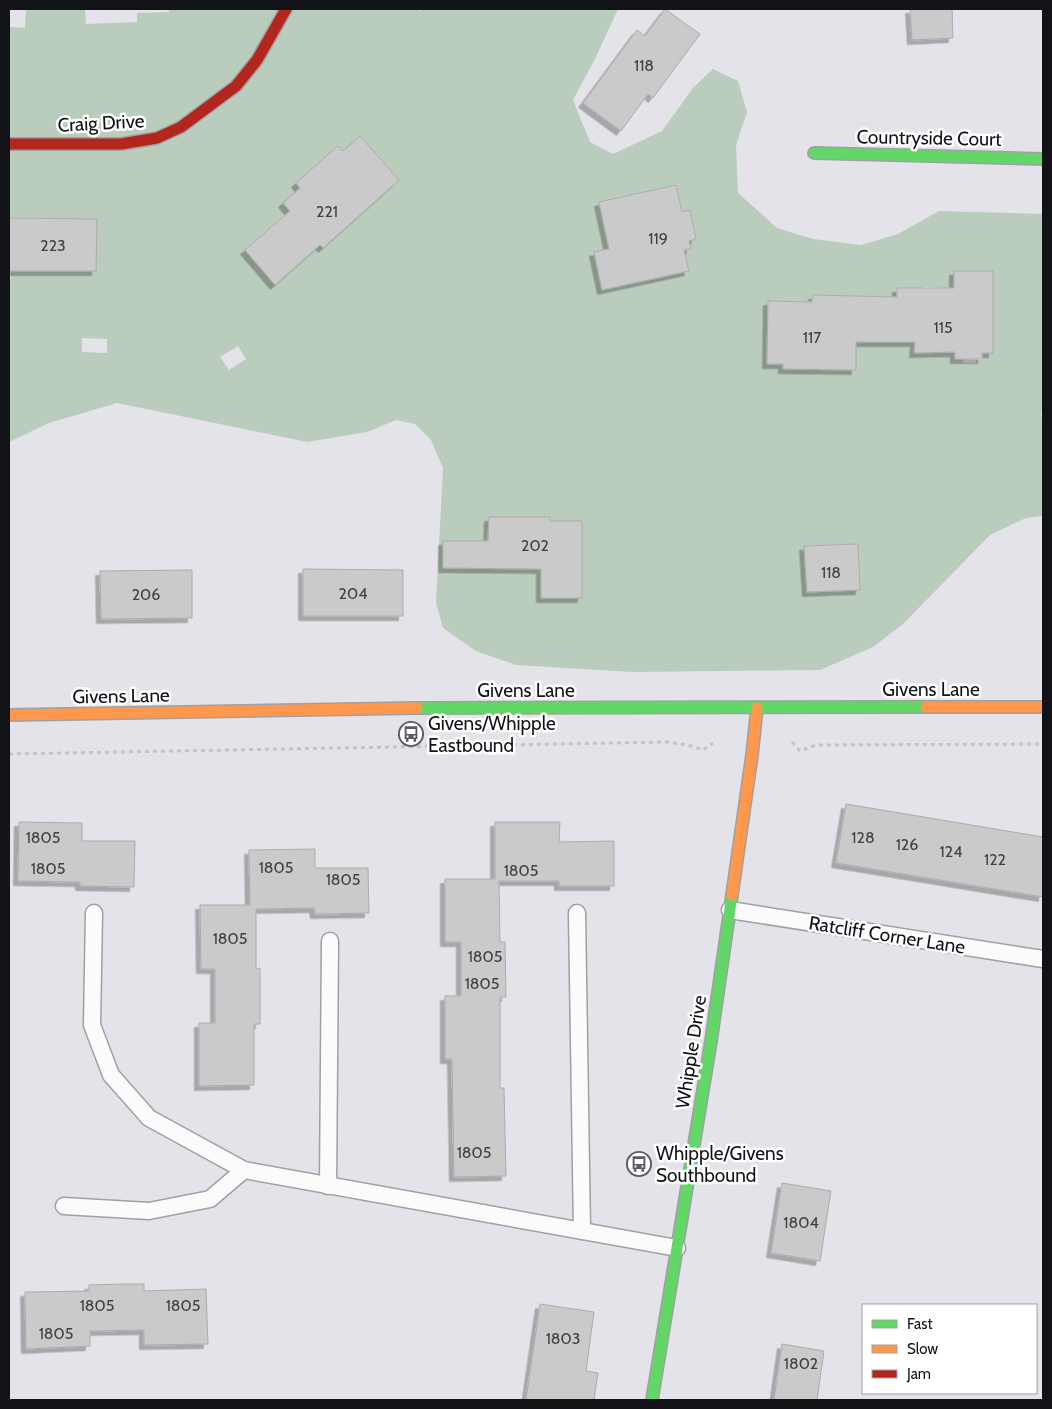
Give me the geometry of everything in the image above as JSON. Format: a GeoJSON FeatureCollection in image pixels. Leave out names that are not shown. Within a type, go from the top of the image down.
{"type":"FeatureCollection","features":[{"type":"Feature","properties":{"kind":"street","name":"Craig Drive"},"geometry":{"type":"LineString","coordinates":[[9,144],[121,144],[157,138],[181,127],[216,103],[236,86],[257,60],[286,9]]}},
{"type":"Feature","properties":{"kind":"street","name":"Countryside Court"},"geometry":{"type":"LineString","coordinates":[[814,153],[1043,159]]}},
{"type":"Feature","properties":{"kind":"street","name":"Givens Lane"},"geometry":{"type":"LineString","coordinates":[[9,715],[408,708],[1043,707]]}},
{"type":"Feature","properties":{"kind":"street","name":"Whipple Drive"},"geometry":{"type":"LineString","coordinates":[[652,1400],[711,1041],[752,755],[756,708]]}},
{"type":"Feature","properties":{"kind":"lane","name":"Ratcliff Corner Lane"},"geometry":{"type":"LineString","coordinates":[[730,910],[1043,959]]}},
{"type":"Feature","properties":{"kind":"lane"},"geometry":{"type":"LineString","coordinates":[[94,912],[92,1025],[111,1075],[149,1118],[244,1170],[677,1248]]}},
{"type":"Feature","properties":{"kind":"lane"},"geometry":{"type":"LineString","coordinates":[[577,913],[582,1231]]}},
{"type":"Feature","properties":{"kind":"lane"},"geometry":{"type":"LineString","coordinates":[[328,1186],[330,941]]}},
{"type":"Feature","properties":{"kind":"lane"},"geometry":{"type":"LineString","coordinates":[[64,1206],[148,1211],[210,1199],[244,1170]]}},
{"type":"Feature","properties":{"kind":"path"},"geometry":{"type":"LineString","coordinates":[[9,754],[667,742],[688,745],[703,750],[713,744]]}},
{"type":"Feature","properties":{"kind":"path"},"geometry":{"type":"LineString","coordinates":[[792,742],[800,751],[816,745],[1043,744]]}},
{"type":"Feature","properties":{"kind":"green space"},"geometry":{"type":"Polygon","coordinates":[[[26,9],[85,9],[86,24],[137,22],[137,13],[169,12],[169,9],[413,9],[421,11],[422,9],[618,9],[595,59],[573,100],[590,142],[613,154],[662,131],[693,88],[713,69],[738,81],[747,112],[736,145],[738,193],[777,228],[813,239],[861,245],[898,234],[939,211],[1043,214],[1043,401],[1041,416],[1043,420],[1043,516],[1026,518],[990,535],[903,624],[873,647],[820,670],[633,672],[516,665],[476,651],[443,628],[436,603],[443,468],[431,440],[415,424],[396,420],[367,432],[307,442],[117,403],[49,423],[9,442],[9,279],[11,279],[11,271],[96,271],[96,219],[9,218],[9,27],[25,28],[26,9]],[[338,146],[296,183],[300,188],[298,219],[279,220],[245,250],[275,285],[310,254],[314,238],[323,248],[399,180],[343,151],[338,146]],[[676,185],[599,202],[607,237],[622,246],[594,252],[602,290],[689,271],[684,251],[691,249],[676,185]],[[954,271],[954,288],[923,287],[922,291],[917,288],[897,288],[897,312],[893,313],[893,342],[915,342],[915,353],[955,353],[955,359],[963,359],[963,363],[976,363],[976,360],[982,360],[993,271],[954,271]],[[813,295],[812,310],[803,302],[768,301],[767,364],[783,364],[783,369],[855,370],[856,296],[813,295]],[[82,338],[82,352],[107,353],[107,339],[82,338]],[[238,346],[220,357],[229,370],[246,359],[238,346]],[[489,517],[488,568],[541,569],[541,598],[582,598],[582,521],[550,521],[549,517],[489,517]],[[858,544],[804,546],[807,592],[860,589],[858,544]]]}},
{"type":"Feature","properties":{"kind":"building"},"geometry":{"type":"Polygon","coordinates":[[[665,9],[700,34],[653,98],[648,94],[621,131],[583,103],[637,30],[645,36],[665,9]]]}},
{"type":"Feature","properties":{"kind":"building"},"geometry":{"type":"Polygon","coordinates":[[[910,9],[952,9],[953,38],[912,40],[910,9]]]}},
{"type":"Feature","properties":{"kind":"building"},"geometry":{"type":"Polygon","coordinates":[[[360,136],[399,180],[323,248],[320,245],[275,285],[245,250],[290,211],[283,203],[300,188],[296,183],[338,146],[343,151],[360,136]]]}},
{"type":"Feature","properties":{"kind":"building"},"geometry":{"type":"Polygon","coordinates":[[[676,185],[682,212],[690,210],[696,239],[689,241],[691,249],[684,250],[689,271],[602,290],[594,252],[609,249],[599,202],[676,185]]]}},
{"type":"Feature","properties":{"kind":"building"},"geometry":{"type":"Polygon","coordinates":[[[9,218],[97,219],[96,271],[9,271],[9,218]]]}},
{"type":"Feature","properties":{"kind":"building"},"geometry":{"type":"Polygon","coordinates":[[[954,271],[993,271],[993,353],[982,353],[982,359],[955,359],[955,352],[914,353],[915,342],[856,342],[856,370],[783,369],[783,364],[767,364],[768,301],[812,302],[813,295],[897,297],[897,288],[954,288],[954,271]]]}},
{"type":"Feature","properties":{"kind":"building"},"geometry":{"type":"Polygon","coordinates":[[[489,517],[550,517],[550,521],[582,521],[582,598],[541,598],[541,569],[443,568],[443,541],[488,541],[489,517]]]}},
{"type":"Feature","properties":{"kind":"building"},"geometry":{"type":"Polygon","coordinates":[[[858,544],[860,590],[807,592],[804,546],[858,544]]]}},
{"type":"Feature","properties":{"kind":"building"},"geometry":{"type":"Polygon","coordinates":[[[303,569],[403,570],[403,616],[303,616],[303,569]]]}},
{"type":"Feature","properties":{"kind":"building"},"geometry":{"type":"Polygon","coordinates":[[[192,570],[192,618],[101,619],[100,571],[192,570]]]}},
{"type":"Feature","properties":{"kind":"building"},"geometry":{"type":"Polygon","coordinates":[[[846,804],[1043,837],[1043,897],[836,863],[846,804]]]}},
{"type":"Feature","properties":{"kind":"building"},"geometry":{"type":"Polygon","coordinates":[[[19,822],[82,823],[82,841],[135,841],[134,887],[80,886],[80,882],[18,881],[19,822]]]}},
{"type":"Feature","properties":{"kind":"building"},"geometry":{"type":"Polygon","coordinates":[[[495,822],[560,822],[559,842],[614,841],[614,886],[559,886],[559,881],[499,881],[500,942],[505,942],[506,997],[500,997],[500,1088],[504,1088],[506,1176],[454,1177],[452,1059],[445,1059],[445,996],[461,996],[461,942],[445,942],[445,879],[495,879],[495,822]]]}},
{"type":"Feature","properties":{"kind":"building"},"geometry":{"type":"Polygon","coordinates":[[[315,849],[315,868],[368,868],[369,913],[315,914],[314,908],[256,909],[256,969],[260,968],[260,1024],[254,1024],[254,1085],[199,1086],[199,1023],[215,1023],[215,969],[201,969],[200,905],[250,905],[249,850],[315,849]]]}},
{"type":"Feature","properties":{"kind":"building"},"geometry":{"type":"Polygon","coordinates":[[[782,1183],[831,1191],[820,1261],[771,1253],[782,1183]]]}},
{"type":"Feature","properties":{"kind":"building"},"geometry":{"type":"Polygon","coordinates":[[[144,1284],[144,1291],[206,1289],[208,1344],[144,1345],[144,1330],[90,1331],[90,1346],[26,1349],[25,1292],[89,1291],[89,1285],[144,1284]]]}},
{"type":"Feature","properties":{"kind":"building"},"geometry":{"type":"Polygon","coordinates":[[[540,1304],[594,1312],[586,1371],[598,1373],[594,1400],[526,1400],[540,1304]]]}},
{"type":"Feature","properties":{"kind":"building"},"geometry":{"type":"Polygon","coordinates":[[[782,1344],[824,1351],[817,1400],[774,1400],[782,1344]]]}},
{"type":"Feature","properties":{"kind":"traffic: fast"},"geometry":{"type":"LineString","coordinates":[[814,153],[1043,159]]}},
{"type":"Feature","properties":{"kind":"traffic: fast"},"geometry":{"type":"LineString","coordinates":[[417,708],[926,707]]}},
{"type":"Feature","properties":{"kind":"traffic: fast"},"geometry":{"type":"LineString","coordinates":[[652,1400],[711,1041],[732,895]]}},
{"type":"Feature","properties":{"kind":"traffic: slow"},"geometry":{"type":"LineString","coordinates":[[926,707],[1043,707]]}},
{"type":"Feature","properties":{"kind":"traffic: slow"},"geometry":{"type":"LineString","coordinates":[[9,715],[417,708]]}},
{"type":"Feature","properties":{"kind":"traffic: slow"},"geometry":{"type":"LineString","coordinates":[[732,895],[757,708]]}},
{"type":"Feature","properties":{"kind":"traffic: jam"},"geometry":{"type":"LineString","coordinates":[[9,144],[121,144],[157,138],[181,127],[236,86],[257,60],[286,9]]}},
{"type":"Feature","properties":{"kind":"place","name":"Givens/Whipple Eastbound"},"geometry":{"type":"Point","coordinates":[411,734]}},
{"type":"Feature","properties":{"kind":"place","name":"Whipple/Givens Southbound"},"geometry":{"type":"Point","coordinates":[639,1164]}}]}
